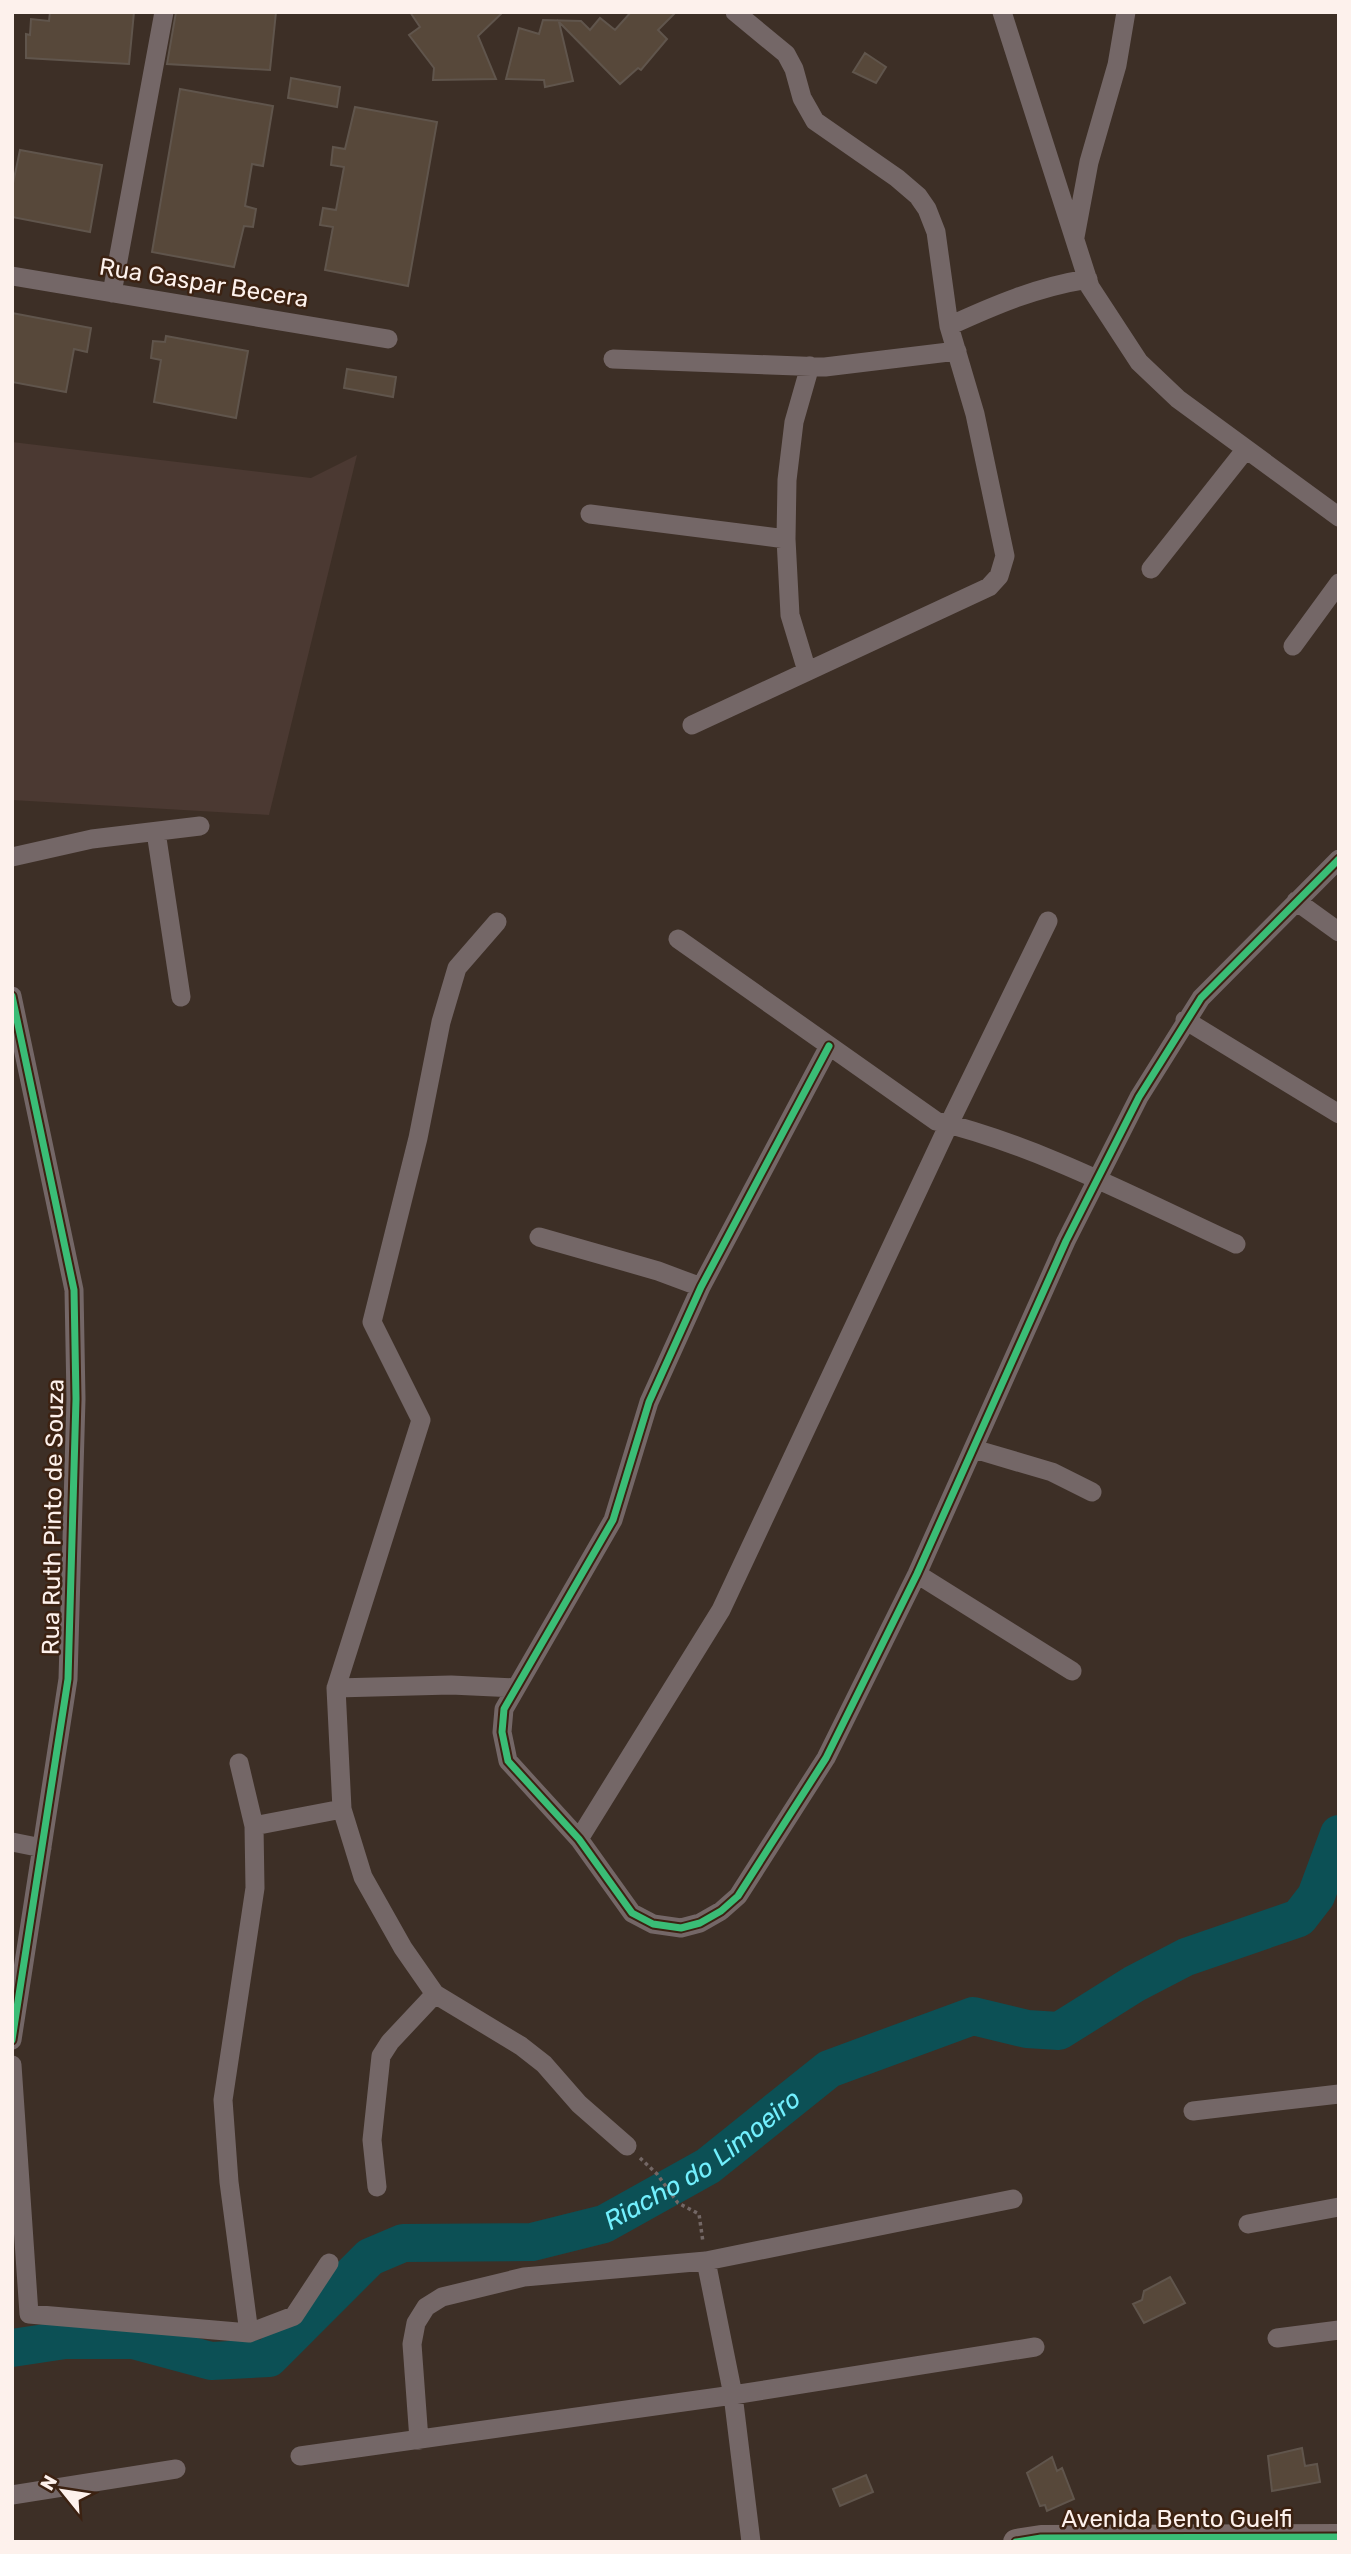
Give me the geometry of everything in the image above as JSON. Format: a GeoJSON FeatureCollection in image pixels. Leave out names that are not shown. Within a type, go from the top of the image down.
{"type":"FeatureCollection","features":[{"type":"Feature","properties":{"kind":"main road","name":"Avenida Bento Guelfi"},"geometry":{"type":"LineString","coordinates":[[1016,2542],[1041,2538],[1339,2538]]}},
{"type":"Feature","properties":{"kind":"street"},"geometry":{"type":"LineString","coordinates":[[112,293],[164,12]]}},
{"type":"Feature","properties":{"kind":"street"},"geometry":{"type":"LineString","coordinates":[[692,725],[989,587],[1004,567],[1000,527],[975,414],[949,326],[936,232],[918,195],[816,121],[805,105],[794,69],[786,54],[735,12]]}},
{"type":"Feature","properties":{"kind":"street"},"geometry":{"type":"LineString","coordinates":[[1002,12],[1088,279],[1139,362],[1178,399],[1339,517]]}},
{"type":"Feature","properties":{"kind":"street"},"geometry":{"type":"LineString","coordinates":[[1074,242],[1088,162],[1117,65],[1126,12]]}},
{"type":"Feature","properties":{"kind":"street","name":"Rua Gaspar Becera"},"geometry":{"type":"LineString","coordinates":[[12,276],[388,339]]}},
{"type":"Feature","properties":{"kind":"street"},"geometry":{"type":"LineString","coordinates":[[949,326],[1012,297],[1053,285],[1088,279]]}},
{"type":"Feature","properties":{"kind":"street"},"geometry":{"type":"LineString","coordinates":[[613,359],[810,366],[957,351]]}},
{"type":"Feature","properties":{"kind":"street"},"geometry":{"type":"LineString","coordinates":[[807,671],[790,615],[786,480],[794,422],[810,366]]}},
{"type":"Feature","properties":{"kind":"street"},"geometry":{"type":"LineString","coordinates":[[1151,569],[1246,450]]}},
{"type":"Feature","properties":{"kind":"street"},"geometry":{"type":"LineString","coordinates":[[590,514],[786,539]]}},
{"type":"Feature","properties":{"kind":"street"},"geometry":{"type":"LineString","coordinates":[[1293,646],[1339,583]]}},
{"type":"Feature","properties":{"kind":"street"},"geometry":{"type":"LineString","coordinates":[[12,857],[92,839],[200,826]]}},
{"type":"Feature","properties":{"kind":"street"},"geometry":{"type":"LineString","coordinates":[[156,832],[181,997]]}},
{"type":"Feature","properties":{"kind":"street"},"geometry":{"type":"LineString","coordinates":[[829,1046],[701,1287],[649,1402],[613,1520],[504,1709],[502,1732],[508,1760],[579,1839],[632,1913],[653,1923],[681,1928],[701,1923],[738,1896],[826,1758],[917,1574],[1097,1180],[1139,1097],[1185,1020],[1229,966],[1339,859]]}},
{"type":"Feature","properties":{"kind":"street"},"geometry":{"type":"LineString","coordinates":[[1296,901],[1339,932]]}},
{"type":"Feature","properties":{"kind":"street"},"geometry":{"type":"LineString","coordinates":[[579,1839],[721,1610],[949,1124],[1048,921]]}},
{"type":"Feature","properties":{"kind":"street"},"geometry":{"type":"LineString","coordinates":[[497,922],[457,968],[372,1322],[421,1420],[336,1688],[335,1724],[342,1809],[363,1877],[403,1948],[435,1994],[537,2058],[579,2104],[627,2146]]}},
{"type":"Feature","properties":{"kind":"street"},"geometry":{"type":"LineString","coordinates":[[678,939],[936,1121],[1097,1180],[1236,1244]]}},
{"type":"Feature","properties":{"kind":"street","name":"Rua Ruth Pinto de Souza"},"geometry":{"type":"LineString","coordinates":[[12,996],[15,1031],[74,1290],[76,1399],[68,1679],[12,2040]]}},
{"type":"Feature","properties":{"kind":"street"},"geometry":{"type":"LineString","coordinates":[[1185,1020],[1339,1114]]}},
{"type":"Feature","properties":{"kind":"street"},"geometry":{"type":"LineString","coordinates":[[539,1237],[658,1271],[701,1287]]}},
{"type":"Feature","properties":{"kind":"street"},"geometry":{"type":"LineString","coordinates":[[974,1449],[1052,1472],[1092,1492]]}},
{"type":"Feature","properties":{"kind":"street"},"geometry":{"type":"LineString","coordinates":[[917,1574],[1072,1671]]}},
{"type":"Feature","properties":{"kind":"street"},"geometry":{"type":"LineString","coordinates":[[336,1688],[451,1685],[516,1688]]}},
{"type":"Feature","properties":{"kind":"street"},"geometry":{"type":"LineString","coordinates":[[239,1763],[254,1826],[255,1888],[223,2100],[229,2182],[249,2333]]}},
{"type":"Feature","properties":{"kind":"street"},"geometry":{"type":"LineString","coordinates":[[254,1826],[342,1809]]}},
{"type":"Feature","properties":{"kind":"street"},"geometry":{"type":"LineString","coordinates":[[12,1842],[42,1848]]}},
{"type":"Feature","properties":{"kind":"street"},"geometry":{"type":"LineString","coordinates":[[377,2187],[372,2140],[381,2056],[390,2042],[435,1994]]}},
{"type":"Feature","properties":{"kind":"street"},"geometry":{"type":"LineString","coordinates":[[12,2065],[29,2314],[249,2333],[294,2316],[329,2263]]}},
{"type":"Feature","properties":{"kind":"street"},"geometry":{"type":"LineString","coordinates":[[1193,2111],[1339,2094]]}},
{"type":"Feature","properties":{"kind":"street"},"geometry":{"type":"LineString","coordinates":[[419,2440],[412,2344],[416,2323],[426,2307],[442,2297],[524,2277],[706,2261],[1013,2199]]}},
{"type":"Feature","properties":{"kind":"street"},"geometry":{"type":"LineString","coordinates":[[1248,2224],[1339,2207]]}},
{"type":"Feature","properties":{"kind":"street"},"geometry":{"type":"LineString","coordinates":[[706,2261],[733,2395],[751,2542]]}},
{"type":"Feature","properties":{"kind":"street"},"geometry":{"type":"LineString","coordinates":[[1277,2338],[1339,2330]]}},
{"type":"Feature","properties":{"kind":"street"},"geometry":{"type":"LineString","coordinates":[[300,2456],[733,2395],[1035,2347]]}},
{"type":"Feature","properties":{"kind":"street"},"geometry":{"type":"LineString","coordinates":[[12,2495],[176,2469]]}},
{"type":"Feature","properties":{"kind":"path"},"geometry":{"type":"LineString","coordinates":[[657,2174],[678,2203],[699,2214],[706,2261]]}},
{"type":"Feature","properties":{"kind":"shaded area"},"geometry":{"type":"Polygon","coordinates":[[[12,442],[311,478],[357,455],[269,815],[12,800],[12,442]]]}},
{"type":"Feature","properties":{"kind":"building"},"geometry":{"type":"Polygon","coordinates":[[[50,12],[134,12],[129,64],[26,58],[26,34],[30,35],[31,19],[49,21],[50,12]]]}},
{"type":"Feature","properties":{"kind":"building"},"geometry":{"type":"Polygon","coordinates":[[[176,12],[276,12],[270,70],[167,64],[176,12]]]}},
{"type":"Feature","properties":{"kind":"building"},"geometry":{"type":"Polygon","coordinates":[[[410,12],[503,12],[478,36],[496,79],[433,80],[434,68],[409,35],[420,27],[410,12]]]}},
{"type":"Feature","properties":{"kind":"building"},"geometry":{"type":"Polygon","coordinates":[[[631,12],[676,12],[658,30],[667,39],[641,70],[638,68],[620,84],[559,22],[573,81],[545,87],[544,80],[506,79],[519,28],[539,34],[543,20],[581,21],[590,30],[600,18],[615,30],[631,12]]]}},
{"type":"Feature","properties":{"kind":"building"},"geometry":{"type":"Polygon","coordinates":[[[865,53],[886,67],[876,83],[853,72],[865,53]]]}},
{"type":"Feature","properties":{"kind":"building"},"geometry":{"type":"Polygon","coordinates":[[[291,78],[340,87],[337,107],[288,98],[291,78]]]}},
{"type":"Feature","properties":{"kind":"building"},"geometry":{"type":"Polygon","coordinates":[[[180,89],[273,106],[263,166],[252,164],[245,206],[256,209],[253,227],[244,226],[234,267],[152,252],[180,89]]]}},
{"type":"Feature","properties":{"kind":"building"},"geometry":{"type":"Polygon","coordinates":[[[355,107],[437,122],[408,286],[325,270],[333,227],[320,225],[323,208],[336,210],[344,167],[331,165],[333,147],[345,149],[355,107]]]}},
{"type":"Feature","properties":{"kind":"building"},"geometry":{"type":"Polygon","coordinates":[[[20,150],[102,165],[90,232],[12,217],[12,188],[20,150]]]}},
{"type":"Feature","properties":{"kind":"building"},"geometry":{"type":"Polygon","coordinates":[[[12,313],[91,328],[87,352],[74,349],[66,392],[12,382],[12,313]]]}},
{"type":"Feature","properties":{"kind":"building"},"geometry":{"type":"Polygon","coordinates":[[[166,336],[248,351],[236,418],[154,402],[161,360],[151,358],[153,341],[165,342],[166,336]]]}},
{"type":"Feature","properties":{"kind":"building"},"geometry":{"type":"Polygon","coordinates":[[[347,369],[396,377],[393,397],[344,388],[347,369]]]}},
{"type":"Feature","properties":{"kind":"building"},"geometry":{"type":"Polygon","coordinates":[[[1170,2277],[1185,2303],[1144,2323],[1133,2304],[1142,2300],[1144,2291],[1170,2277]]]}},
{"type":"Feature","properties":{"kind":"building"},"geometry":{"type":"Polygon","coordinates":[[[1302,2448],[1305,2466],[1317,2464],[1320,2482],[1272,2491],[1268,2456],[1302,2448]]]}},
{"type":"Feature","properties":{"kind":"building"},"geometry":{"type":"Polygon","coordinates":[[[1052,2457],[1057,2471],[1062,2468],[1074,2499],[1047,2511],[1045,2505],[1040,2506],[1027,2473],[1052,2457]]]}},
{"type":"Feature","properties":{"kind":"building"},"geometry":{"type":"Polygon","coordinates":[[[866,2475],[873,2492],[840,2506],[833,2489],[866,2475]]]}},
{"type":"Feature","properties":{"kind":"waterway","name":"Riacho do Limoeiro"},"geometry":{"type":"LineString","coordinates":[[12,2348],[65,2340],[133,2340],[211,2361],[269,2358],[370,2257],[403,2243],[532,2242],[604,2224],[708,2166],[829,2069],[973,2016],[1027,2029],[1059,2031],[1134,1984],[1186,1957],[1299,1918],[1316,1896],[1339,1834]]}},
{"type":"Feature","properties":{"kind":"cycle path"},"geometry":{"type":"LineString","coordinates":[[829,1046],[701,1287],[649,1402],[613,1520],[504,1709],[502,1732],[508,1761],[579,1839],[632,1913],[653,1924],[681,1928],[700,1923],[721,1911],[738,1896],[826,1758],[917,1574],[1066,1241],[1139,1097],[1201,998],[1339,859]]}},
{"type":"Feature","properties":{"kind":"cycle path"},"geometry":{"type":"LineString","coordinates":[[12,996],[74,1290],[76,1399],[68,1679],[12,2040]]}},
{"type":"Feature","properties":{"kind":"cycle path"},"geometry":{"type":"LineString","coordinates":[[1016,2542],[1041,2538],[1339,2537]]}}]}
